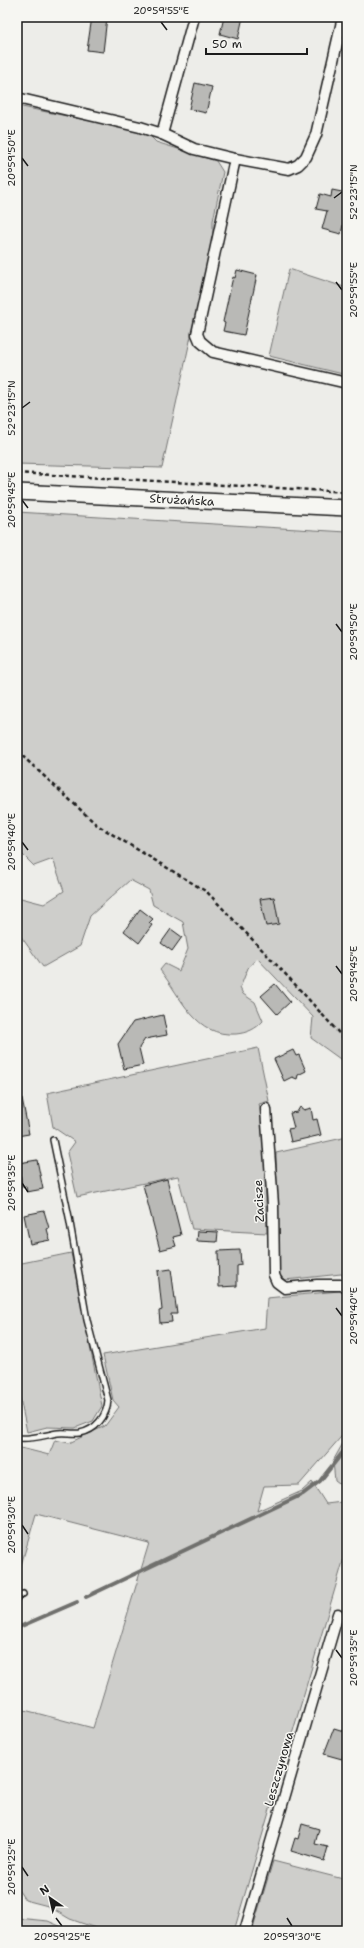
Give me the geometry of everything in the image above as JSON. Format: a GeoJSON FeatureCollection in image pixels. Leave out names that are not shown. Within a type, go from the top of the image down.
{"type":"FeatureCollection","features":[{"type":"Feature","properties":{"kind":"main road","name":"Strużańska"},"geometry":{"type":"LineString","coordinates":[[17,492],[347,508]]}},
{"type":"Feature","properties":{"kind":"street"},"geometry":{"type":"LineString","coordinates":[[162,134],[194,17]]}},
{"type":"Feature","properties":{"kind":"street"},"geometry":{"type":"LineString","coordinates":[[17,98],[140,126],[162,134],[194,149],[235,159],[289,169],[298,165],[306,157],[316,135],[343,17]]}},
{"type":"Feature","properties":{"kind":"street"},"geometry":{"type":"LineString","coordinates":[[235,159],[197,334],[200,341],[213,352],[347,383]]}},
{"type":"Feature","properties":{"kind":"street","name":"Zacisze"},"geometry":{"type":"LineString","coordinates":[[266,1109],[273,1205],[274,1275],[277,1282],[285,1288],[317,1285],[347,1285]]}},
{"type":"Feature","properties":{"kind":"street","name":"Leszczynowa"},"geometry":{"type":"LineString","coordinates":[[245,1931],[338,1614]]}},
{"type":"Feature","properties":{"kind":"lane"},"geometry":{"type":"LineString","coordinates":[[17,1438],[27,1438],[63,1432],[80,1433],[95,1426],[102,1419],[108,1406],[108,1400],[87,1320],[69,1217],[53,1140]]}},
{"type":"Feature","properties":{"kind":"lane"},"geometry":{"type":"LineString","coordinates":[[17,1598],[23,1594]]}},
{"type":"Feature","properties":{"kind":"path"},"geometry":{"type":"LineString","coordinates":[[17,473],[347,492]]}},
{"type":"Feature","properties":{"kind":"path"},"geometry":{"type":"LineString","coordinates":[[17,751],[97,825],[207,892],[292,981],[347,1042]]}},
{"type":"Feature","properties":{"kind":"shaded area"},"geometry":{"type":"Polygon","coordinates":[[[17,106],[146,132],[156,142],[216,161],[223,172],[213,221],[213,236],[162,468],[17,464],[17,106]]]}},
{"type":"Feature","properties":{"kind":"shaded area"},"geometry":{"type":"Polygon","coordinates":[[[289,269],[347,288],[347,375],[269,356],[289,269]]]}},
{"type":"Feature","properties":{"kind":"shaded area"},"geometry":{"type":"Polygon","coordinates":[[[17,512],[347,532],[347,1064],[311,1038],[313,1017],[257,958],[248,968],[240,988],[243,994],[255,1002],[263,1021],[251,1030],[236,1034],[222,1033],[210,1029],[200,1022],[191,1014],[160,970],[165,964],[179,971],[188,949],[183,922],[153,905],[149,890],[130,880],[90,916],[80,946],[43,967],[17,931],[17,897],[44,904],[64,891],[53,859],[34,866],[20,852],[17,855],[17,512]]]}},
{"type":"Feature","properties":{"kind":"shaded area"},"geometry":{"type":"Polygon","coordinates":[[[258,1048],[269,1101],[259,1104],[263,1117],[267,1233],[192,1229],[178,1176],[77,1197],[67,1153],[75,1142],[53,1127],[47,1093],[258,1048]]]}},
{"type":"Feature","properties":{"kind":"shaded area"},"geometry":{"type":"Polygon","coordinates":[[[347,1137],[347,1276],[341,1274],[285,1280],[278,1273],[276,1153],[347,1137]]]}},
{"type":"Feature","properties":{"kind":"shaded area"},"geometry":{"type":"Polygon","coordinates":[[[71,1253],[102,1406],[93,1421],[75,1428],[47,1427],[27,1432],[17,1383],[17,1264],[71,1253]]]}},
{"type":"Feature","properties":{"kind":"shaded area"},"geometry":{"type":"Polygon","coordinates":[[[339,1291],[347,1293],[347,1430],[299,1485],[264,1486],[257,1511],[302,1491],[312,1482],[326,1504],[342,1502],[343,1487],[335,1481],[333,1461],[347,1436],[347,1548],[234,1931],[104,1931],[70,1919],[48,1906],[25,1900],[17,1888],[17,1708],[93,1728],[149,1543],[36,1514],[17,1579],[17,1447],[49,1455],[55,1440],[69,1443],[105,1426],[119,1407],[113,1400],[103,1355],[265,1328],[267,1298],[339,1291]]]}},
{"type":"Feature","properties":{"kind":"shaded area"},"geometry":{"type":"Polygon","coordinates":[[[273,1861],[347,1880],[347,1931],[252,1931],[273,1861]]]}},
{"type":"Feature","properties":{"kind":"shaded area"},"geometry":{"type":"Polygon","coordinates":[[[17,1918],[48,1921],[71,1931],[17,1931],[17,1918]]]}},
{"type":"Feature","properties":{"kind":"building"},"geometry":{"type":"Polygon","coordinates":[[[92,17],[107,17],[103,52],[87,50],[92,17]]]}},
{"type":"Feature","properties":{"kind":"building"},"geometry":{"type":"Polygon","coordinates":[[[224,17],[243,17],[238,39],[220,34],[224,17]]]}},
{"type":"Feature","properties":{"kind":"building"},"geometry":{"type":"Polygon","coordinates":[[[195,83],[212,87],[206,113],[189,109],[195,83]]]}},
{"type":"Feature","properties":{"kind":"building"},"geometry":{"type":"Polygon","coordinates":[[[332,190],[347,193],[347,216],[345,216],[341,234],[322,229],[327,211],[316,209],[320,194],[331,197],[332,190]]]}},
{"type":"Feature","properties":{"kind":"building"},"geometry":{"type":"Polygon","coordinates":[[[237,270],[257,275],[244,335],[223,331],[225,323],[223,322],[233,277],[235,278],[237,270]]]}},
{"type":"Feature","properties":{"kind":"building"},"geometry":{"type":"Polygon","coordinates":[[[274,897],[279,924],[266,926],[260,899],[274,897]]]}},
{"type":"Feature","properties":{"kind":"building"},"geometry":{"type":"Polygon","coordinates":[[[140,909],[153,919],[149,923],[152,925],[139,943],[124,931],[140,909]]]}},
{"type":"Feature","properties":{"kind":"building"},"geometry":{"type":"Polygon","coordinates":[[[171,929],[182,937],[172,951],[161,943],[171,929]]]}},
{"type":"Feature","properties":{"kind":"building"},"geometry":{"type":"Polygon","coordinates":[[[275,984],[290,1002],[277,1014],[261,996],[275,984]]]}},
{"type":"Feature","properties":{"kind":"building"},"geometry":{"type":"Polygon","coordinates":[[[163,1015],[167,1035],[145,1039],[139,1048],[143,1065],[124,1069],[118,1044],[133,1022],[163,1015]]]}},
{"type":"Feature","properties":{"kind":"building"},"geometry":{"type":"Polygon","coordinates":[[[293,1050],[296,1056],[299,1055],[306,1071],[298,1075],[297,1079],[292,1077],[284,1081],[274,1059],[293,1050]]]}},
{"type":"Feature","properties":{"kind":"building"},"geometry":{"type":"Polygon","coordinates":[[[22,1098],[29,1134],[17,1136],[17,1099],[22,1098]]]}},
{"type":"Feature","properties":{"kind":"building"},"geometry":{"type":"Polygon","coordinates":[[[300,1107],[304,1110],[311,1108],[313,1120],[317,1119],[321,1135],[291,1142],[288,1129],[294,1128],[290,1113],[297,1112],[300,1107]]]}},
{"type":"Feature","properties":{"kind":"building"},"geometry":{"type":"Polygon","coordinates":[[[37,1160],[43,1189],[27,1192],[26,1186],[22,1187],[19,1163],[37,1160]]]}},
{"type":"Feature","properties":{"kind":"building"},"geometry":{"type":"Polygon","coordinates":[[[167,1179],[181,1235],[173,1237],[176,1246],[160,1250],[143,1185],[167,1179]]]}},
{"type":"Feature","properties":{"kind":"building"},"geometry":{"type":"Polygon","coordinates":[[[44,1211],[49,1228],[47,1229],[50,1240],[30,1244],[24,1215],[44,1211]]]}},
{"type":"Feature","properties":{"kind":"building"},"geometry":{"type":"Polygon","coordinates":[[[198,1231],[218,1232],[217,1242],[197,1241],[198,1231]]]}},
{"type":"Feature","properties":{"kind":"building"},"geometry":{"type":"Polygon","coordinates":[[[240,1250],[241,1265],[237,1266],[237,1286],[219,1287],[218,1251],[240,1250]]]}},
{"type":"Feature","properties":{"kind":"building"},"geometry":{"type":"Polygon","coordinates":[[[171,1269],[177,1314],[171,1314],[172,1322],[160,1323],[159,1311],[162,1310],[158,1271],[171,1269]]]}},
{"type":"Feature","properties":{"kind":"building"},"geometry":{"type":"Polygon","coordinates":[[[334,1728],[347,1732],[347,1742],[342,1759],[324,1754],[334,1728]]]}},
{"type":"Feature","properties":{"kind":"building"},"geometry":{"type":"Polygon","coordinates":[[[302,1824],[319,1829],[315,1844],[328,1847],[324,1861],[291,1851],[295,1838],[298,1839],[302,1824]]]}},
{"type":"Feature","properties":{"kind":"waterway"},"geometry":{"type":"LineString","coordinates":[[86,1597],[303,1494],[320,1481],[347,1447]]}},
{"type":"Feature","properties":{"kind":"waterway"},"geometry":{"type":"LineString","coordinates":[[17,1628],[77,1602]]}}]}
